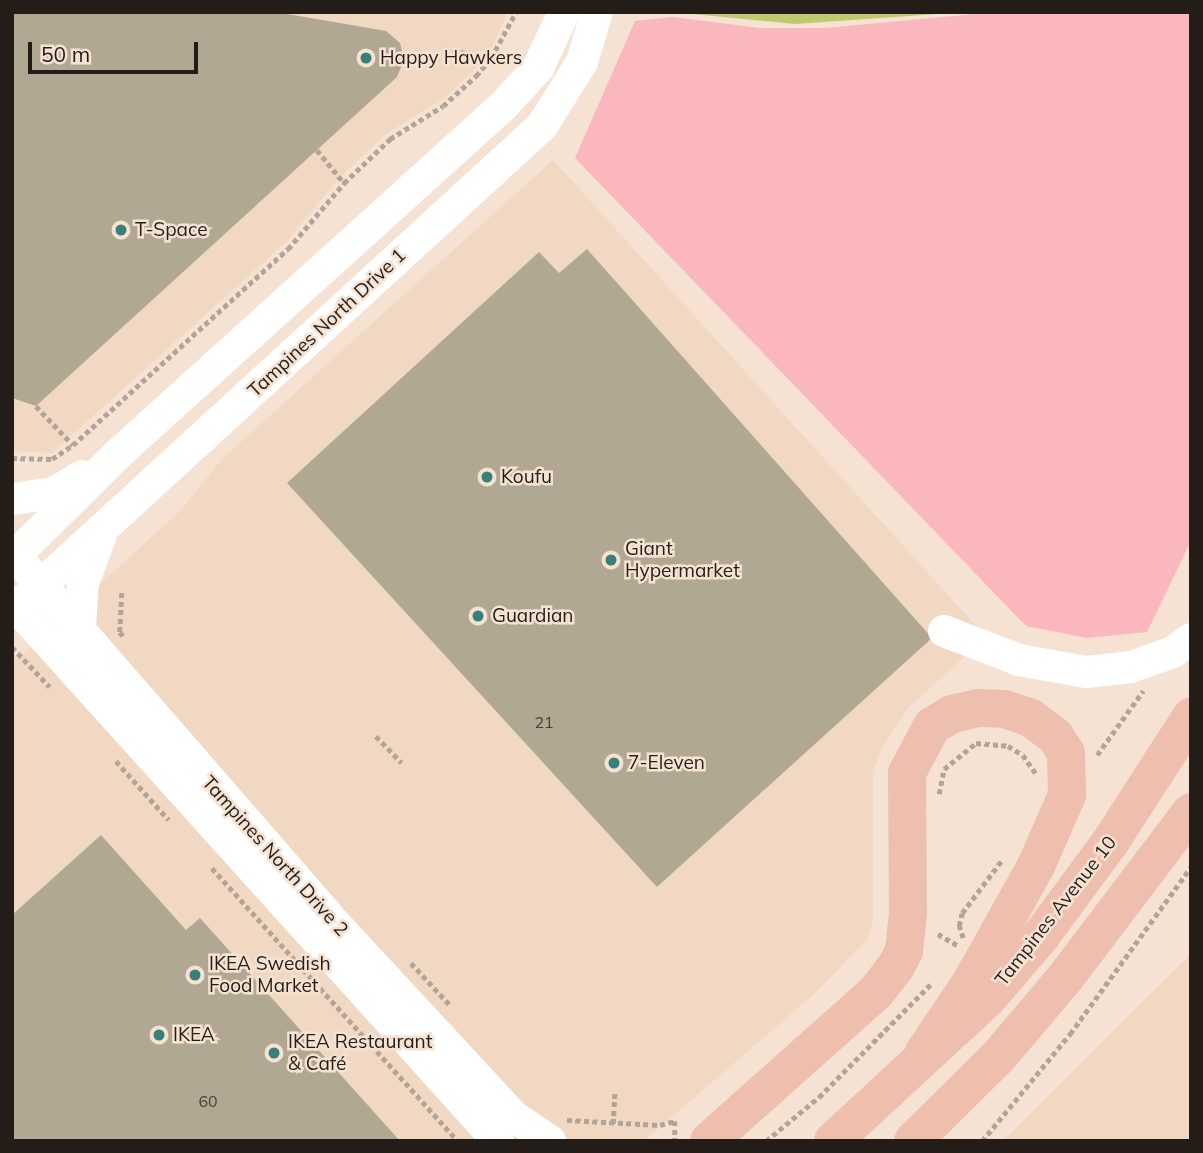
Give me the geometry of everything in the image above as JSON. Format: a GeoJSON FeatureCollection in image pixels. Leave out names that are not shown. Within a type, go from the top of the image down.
{"type":"FeatureCollection","features":[{"type":"Feature","properties":{"kind":"main road"},"geometry":{"type":"LineString","coordinates":[[709,1141],[876,992],[895,968],[904,950],[908,912],[907,773],[932,726],[952,714],[979,708],[1004,709],[1031,718],[1055,736],[1066,753],[1067,795],[1036,866],[970,984],[924,1052]]}},
{"type":"Feature","properties":{"kind":"main road","name":"Tampines Avenue 10"},"geometry":{"type":"LineString","coordinates":[[833,1141],[924,1052],[988,998],[1041,936],[1111,841],[1191,717]]}},
{"type":"Feature","properties":{"kind":"main road"},"geometry":{"type":"LineString","coordinates":[[913,1141],[999,1056],[1065,978],[1188,819]]}},
{"type":"Feature","properties":{"kind":"street"},"geometry":{"type":"LineString","coordinates":[[13,555],[118,454],[482,123],[538,68],[564,12]]}},
{"type":"Feature","properties":{"kind":"street","name":"Tampines North Drive 1"},"geometry":{"type":"LineString","coordinates":[[15,604],[42,585],[104,530],[542,126],[565,95],[582,62],[597,12]]}},
{"type":"Feature","properties":{"kind":"street"},"geometry":{"type":"LineString","coordinates":[[482,123],[486,146],[498,165]]}},
{"type":"Feature","properties":{"kind":"street"},"geometry":{"type":"LineString","coordinates":[[12,499],[54,493],[118,454]]}},
{"type":"Feature","properties":{"kind":"street"},"geometry":{"type":"LineString","coordinates":[[80,627],[83,583],[104,530]]}},
{"type":"Feature","properties":{"kind":"street","name":"Tampines North Drive 2"},"geometry":{"type":"LineString","coordinates":[[13,555],[80,627],[194,766],[513,1116],[554,1129]]}},
{"type":"Feature","properties":{"kind":"street","name":"Tampines North Drive 2"},"geometry":{"type":"LineString","coordinates":[[15,604],[498,1141]]}},
{"type":"Feature","properties":{"kind":"street"},"geometry":{"type":"LineString","coordinates":[[944,631],[1019,660],[1086,672],[1131,667],[1182,645]]}},
{"type":"Feature","properties":{"kind":"path"},"geometry":{"type":"LineString","coordinates":[[12,458],[52,459],[73,445],[288,249],[344,183],[390,139],[443,106],[491,58],[516,12]]}},
{"type":"Feature","properties":{"kind":"path"},"geometry":{"type":"LineString","coordinates":[[444,49],[491,58]]}},
{"type":"Feature","properties":{"kind":"path"},"geometry":{"type":"LineString","coordinates":[[317,150],[344,183]]}},
{"type":"Feature","properties":{"kind":"path"},"geometry":{"type":"LineString","coordinates":[[36,406],[73,445]]}},
{"type":"Feature","properties":{"kind":"path"},"geometry":{"type":"LineString","coordinates":[[122,593],[120,632],[128,642]]}},
{"type":"Feature","properties":{"kind":"path"},"geometry":{"type":"LineString","coordinates":[[1067,795],[1182,645]]}},
{"type":"Feature","properties":{"kind":"path"},"geometry":{"type":"LineString","coordinates":[[12,647],[55,694]]}},
{"type":"Feature","properties":{"kind":"path"},"geometry":{"type":"LineString","coordinates":[[376,736],[401,763]]}},
{"type":"Feature","properties":{"kind":"path"},"geometry":{"type":"LineString","coordinates":[[107,751],[179,830]]}},
{"type":"Feature","properties":{"kind":"path"},"geometry":{"type":"LineString","coordinates":[[206,861],[457,1141]]}},
{"type":"Feature","properties":{"kind":"path"},"geometry":{"type":"LineString","coordinates":[[982,1141],[1070,1034],[1191,867]]}},
{"type":"Feature","properties":{"kind":"path"},"geometry":{"type":"LineString","coordinates":[[938,934],[961,947]]}},
{"type":"Feature","properties":{"kind":"path"},"geometry":{"type":"LineString","coordinates":[[402,954],[456,1012]]}},
{"type":"Feature","properties":{"kind":"path"},"geometry":{"type":"LineString","coordinates":[[612,1124],[615,1091]]}},
{"type":"Feature","properties":{"kind":"path"},"geometry":{"type":"LineString","coordinates":[[554,1129],[674,1121],[675,1141]]}},
{"type":"Feature","properties":{"kind":"shaded area","name":"T-Space"},"geometry":{"type":"Polygon","coordinates":[[[12,12],[508,12],[490,51],[472,72],[443,99],[386,134],[337,180],[287,241],[52,453],[12,451],[12,12]]]}},
{"type":"Feature","properties":{"kind":"shaded area"},"geometry":{"type":"Polygon","coordinates":[[[672,12],[966,12],[795,24],[672,12]]]}},
{"type":"Feature","properties":{"kind":"shaded area"},"geometry":{"type":"Polygon","coordinates":[[[995,12],[1191,12],[1191,541],[1147,632],[1087,638],[1026,626],[575,158],[635,21],[673,17],[760,28],[825,28],[995,12]]]}},
{"type":"Feature","properties":{"kind":"shaded area"},"geometry":{"type":"Polygon","coordinates":[[[553,160],[986,637],[908,708],[881,749],[873,774],[873,921],[868,938],[814,994],[644,1141],[12,1141],[12,653],[18,659],[181,510],[222,459],[553,160]]]}},
{"type":"Feature","properties":{"kind":"shaded area"},"geometry":{"type":"Polygon","coordinates":[[[1191,954],[1191,1141],[1003,1141],[1191,954]]]}},
{"type":"Feature","properties":{"kind":"building","name":"T-Space"},"geometry":{"type":"Polygon","coordinates":[[[12,12],[276,12],[386,31],[400,43],[404,60],[397,77],[36,406],[12,398],[12,12]]]}},
{"type":"Feature","properties":{"kind":"building","name":"Giant Hypermarket"},"geometry":{"type":"Polygon","coordinates":[[[587,249],[932,638],[657,887],[287,483],[539,252],[559,273],[587,249]]]}},
{"type":"Feature","properties":{"kind":"building","name":"IKEA"},"geometry":{"type":"Polygon","coordinates":[[[101,835],[186,930],[200,918],[400,1141],[12,1141],[12,915],[101,835]]]}},
{"type":"Feature","properties":{"kind":"place","name":"Happy Hawkers"},"geometry":{"type":"Point","coordinates":[366,58]}},
{"type":"Feature","properties":{"kind":"place","name":"T-Space"},"geometry":{"type":"Point","coordinates":[121,230]}},
{"type":"Feature","properties":{"kind":"place","name":"Koufu"},"geometry":{"type":"Point","coordinates":[487,477]}},
{"type":"Feature","properties":{"kind":"place","name":"Giant Hypermarket"},"geometry":{"type":"Point","coordinates":[611,560]}},
{"type":"Feature","properties":{"kind":"place","name":"Guardian"},"geometry":{"type":"Point","coordinates":[478,616]}},
{"type":"Feature","properties":{"kind":"place","name":"7-Eleven"},"geometry":{"type":"Point","coordinates":[614,763]}},
{"type":"Feature","properties":{"kind":"place","name":"IKEA Swedish Food Market"},"geometry":{"type":"Point","coordinates":[195,975]}},
{"type":"Feature","properties":{"kind":"place","name":"IKEA"},"geometry":{"type":"Point","coordinates":[159,1035]}},
{"type":"Feature","properties":{"kind":"place","name":"IKEA Restaurant & Café"},"geometry":{"type":"Point","coordinates":[274,1053]}}]}
